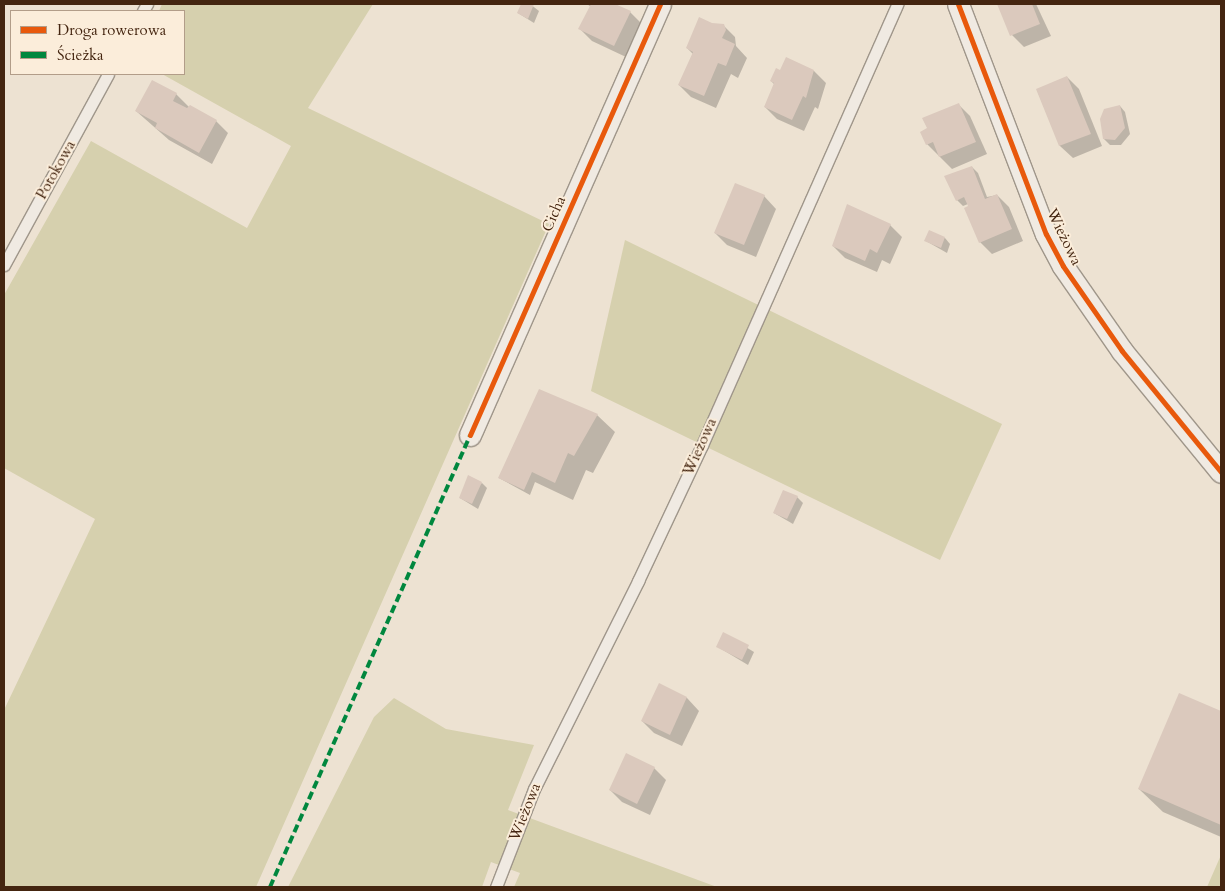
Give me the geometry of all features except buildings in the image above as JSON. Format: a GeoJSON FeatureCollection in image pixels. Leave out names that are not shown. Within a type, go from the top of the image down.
{"type":"FeatureCollection","features":[{"type":"Feature","properties":{"kind":"street","name":"Cicha"},"geometry":{"type":"LineString","coordinates":[[470,435],[660,4]]}},
{"type":"Feature","properties":{"kind":"street","name":"Wieżowa"},"geometry":{"type":"LineString","coordinates":[[958,4],[1046,234],[1063,266],[1122,351],[1221,472]]}},
{"type":"Feature","properties":{"kind":"lane","name":"Wieżowa"},"geometry":{"type":"LineString","coordinates":[[496,887],[534,789],[638,582],[702,445],[897,4]]}},
{"type":"Feature","properties":{"kind":"lane","name":"Potokowa"},"geometry":{"type":"LineString","coordinates":[[4,265],[107,75]]}},
{"type":"Feature","properties":{"kind":"shaded area"},"geometry":{"type":"Polygon","coordinates":[[[162,4],[373,4],[308,108],[549,224],[256,887],[4,887],[4,710],[95,519],[4,468],[4,295],[91,141],[247,228],[291,146],[164,75],[185,75],[185,10],[159,10],[162,4]]]}},
{"type":"Feature","properties":{"kind":"shaded area"},"geometry":{"type":"Polygon","coordinates":[[[625,240],[1002,424],[940,560],[591,391],[625,240]]]}},
{"type":"Feature","properties":{"kind":"shaded area"},"geometry":{"type":"Polygon","coordinates":[[[394,698],[446,729],[534,745],[508,810],[717,887],[514,887],[520,873],[491,862],[482,887],[288,887],[374,717],[394,698]]]}},
{"type":"Feature","properties":{"kind":"shaded area"},"geometry":{"type":"Polygon","coordinates":[[[1221,855],[1221,887],[1207,887],[1221,855]]]}},
{"type":"Feature","properties":{"kind":"marked path"},"geometry":{"type":"LineString","coordinates":[[270,887],[470,435]]}},
{"type":"Feature","properties":{"kind":"cycle path"},"geometry":{"type":"LineString","coordinates":[[470,435],[660,4]]}},
{"type":"Feature","properties":{"kind":"cycle path"},"geometry":{"type":"LineString","coordinates":[[958,4],[1046,234],[1063,266],[1122,351],[1221,472]]}}]}
